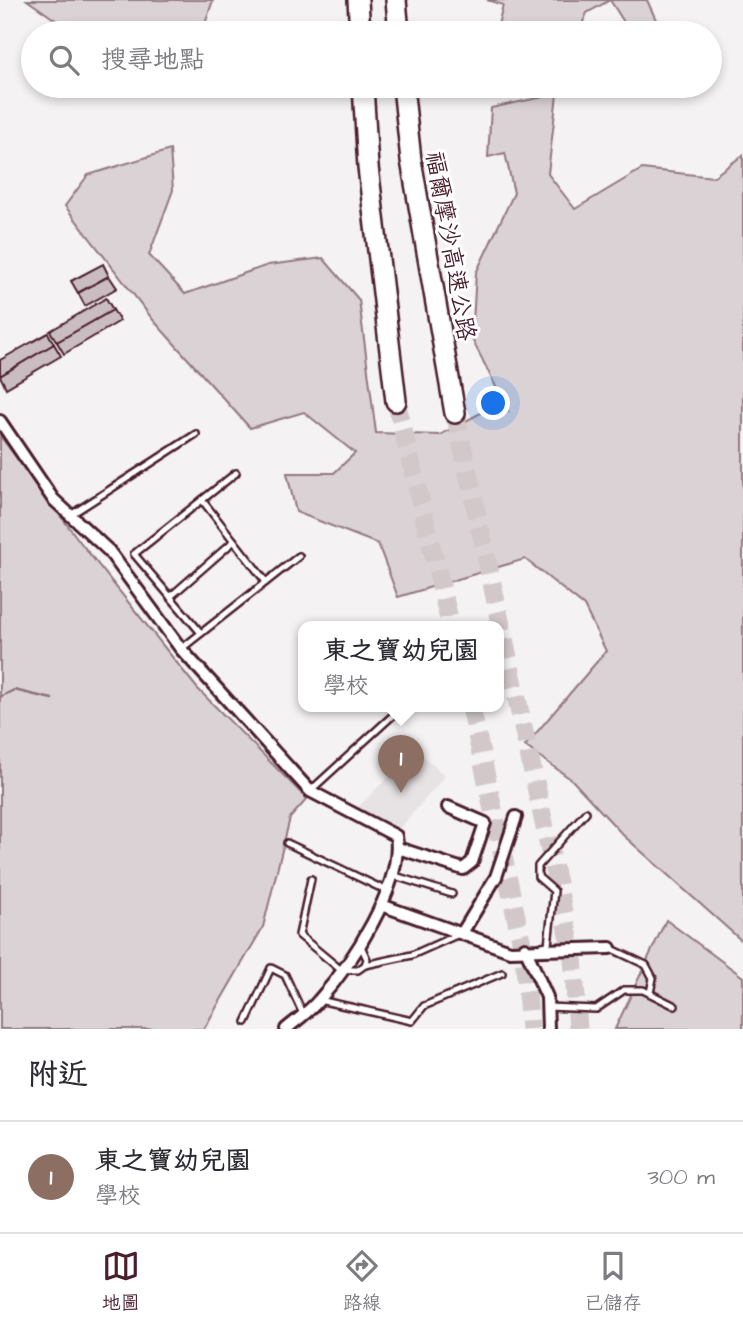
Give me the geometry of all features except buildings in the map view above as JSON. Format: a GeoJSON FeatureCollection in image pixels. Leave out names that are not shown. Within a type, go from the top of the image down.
{"type":"FeatureCollection","features":[{"type":"Feature","properties":{"kind":"highway"},"geometry":{"type":"LineString","coordinates":[[358,0],[359,21]]}},
{"type":"Feature","properties":{"kind":"highway"},"geometry":{"type":"LineString","coordinates":[[396,0],[398,21]]}},
{"type":"Feature","properties":{"kind":"highway"},"geometry":{"type":"LineString","coordinates":[[364,98],[369,181],[396,401]]}},
{"type":"Feature","properties":{"kind":"highway","name":"福爾摩沙高速公路"},"geometry":{"type":"LineString","coordinates":[[404,98],[415,188],[455,413]]}},
{"type":"Feature","properties":{"kind":"street"},"geometry":{"type":"LineString","coordinates":[[0,421],[53,499],[109,551],[130,576],[181,649],[310,791],[396,836],[398,848],[384,906],[319,1000],[286,1029]]}},
{"type":"Feature","properties":{"kind":"street"},"geometry":{"type":"LineString","coordinates":[[398,848],[463,869],[472,862],[485,823],[448,807]]}},
{"type":"Feature","properties":{"kind":"street"},"geometry":{"type":"LineString","coordinates":[[462,933],[496,877],[516,817]]}},
{"type":"Feature","properties":{"kind":"street"},"geometry":{"type":"LineString","coordinates":[[384,906],[510,951],[525,948],[610,948]]}},
{"type":"Feature","properties":{"kind":"street"},"geometry":{"type":"LineString","coordinates":[[525,948],[542,983],[548,1029]]}},
{"type":"Feature","properties":{"kind":"lane"},"geometry":{"type":"LineString","coordinates":[[69,516],[196,434]]}},
{"type":"Feature","properties":{"kind":"lane"},"geometry":{"type":"LineString","coordinates":[[201,634],[134,554],[236,473]]}},
{"type":"Feature","properties":{"kind":"lane"},"geometry":{"type":"LineString","coordinates":[[202,500],[266,582]]}},
{"type":"Feature","properties":{"kind":"lane"},"geometry":{"type":"LineString","coordinates":[[170,597],[234,541]]}},
{"type":"Feature","properties":{"kind":"lane"},"geometry":{"type":"LineString","coordinates":[[181,649],[299,556]]}},
{"type":"Feature","properties":{"kind":"lane"},"geometry":{"type":"LineString","coordinates":[[310,791],[397,712]]}},
{"type":"Feature","properties":{"kind":"lane"},"geometry":{"type":"LineString","coordinates":[[525,948],[548,945],[552,928],[554,891],[538,877],[538,866],[586,813]]}},
{"type":"Feature","properties":{"kind":"lane"},"geometry":{"type":"LineString","coordinates":[[287,843],[387,891]]}},
{"type":"Feature","properties":{"kind":"lane"},"geometry":{"type":"LineString","coordinates":[[391,875],[452,894]]}},
{"type":"Feature","properties":{"kind":"lane"},"geometry":{"type":"LineString","coordinates":[[311,879],[299,935],[341,970],[358,970],[365,965],[412,955],[462,933]]}},
{"type":"Feature","properties":{"kind":"lane"},"geometry":{"type":"LineString","coordinates":[[360,944],[367,959],[365,965]]}},
{"type":"Feature","properties":{"kind":"lane"},"geometry":{"type":"LineString","coordinates":[[610,948],[646,965],[653,978],[650,993]]}},
{"type":"Feature","properties":{"kind":"lane"},"geometry":{"type":"LineString","coordinates":[[246,1022],[271,968],[285,975],[303,1014]]}},
{"type":"Feature","properties":{"kind":"lane"},"geometry":{"type":"LineString","coordinates":[[319,1000],[412,1021],[424,1006],[502,972]]}},
{"type":"Feature","properties":{"kind":"lane"},"geometry":{"type":"LineString","coordinates":[[547,1007],[596,1009],[624,990],[643,990],[675,1006]]}},
{"type":"Feature","properties":{"kind":"shaded area"},"geometry":{"type":"Polygon","coordinates":[[[27,0],[213,0],[206,21],[57,21],[27,0]]]}},
{"type":"Feature","properties":{"kind":"shaded area"},"geometry":{"type":"Polygon","coordinates":[[[487,0],[610,0],[587,13],[583,21],[499,21],[503,5],[487,0]]]}},
{"type":"Feature","properties":{"kind":"shaded area"},"geometry":{"type":"Polygon","coordinates":[[[610,0],[647,0],[657,21],[623,21],[610,0]]]}},
{"type":"Feature","properties":{"kind":"shaded area"},"geometry":{"type":"Polygon","coordinates":[[[538,98],[557,98],[548,174],[575,209],[642,169],[713,177],[743,155],[743,942],[623,835],[572,780],[525,746],[606,651],[584,606],[525,559],[398,597],[378,544],[296,512],[287,473],[334,473],[355,453],[304,412],[250,428],[154,321],[65,206],[88,175],[170,150],[173,190],[149,255],[185,294],[268,265],[323,258],[359,300],[376,433],[440,435],[486,410],[508,411],[472,339],[476,273],[514,193],[505,153],[488,157],[491,108],[538,98]]]}},
{"type":"Feature","properties":{"kind":"shaded area"},"geometry":{"type":"Polygon","coordinates":[[[0,436],[84,547],[197,688],[307,799],[290,818],[263,927],[204,1029],[0,1029],[0,436]]]}},
{"type":"Feature","properties":{"kind":"shaded area"},"geometry":{"type":"Polygon","coordinates":[[[416,750],[445,776],[397,831],[355,810],[416,750]]]}},
{"type":"Feature","properties":{"kind":"shaded area"},"geometry":{"type":"Polygon","coordinates":[[[666,920],[743,977],[743,1029],[615,1029],[666,920]]]}},
{"type":"Feature","properties":{"kind":"waterway"},"geometry":{"type":"LineString","coordinates":[[0,697],[14,690],[52,699]]}},
{"type":"Feature","properties":{"kind":"tunnel"},"geometry":{"type":"LineString","coordinates":[[396,401],[450,621]]}},
{"type":"Feature","properties":{"kind":"tunnel"},"geometry":{"type":"LineString","coordinates":[[455,413],[500,621]]}},
{"type":"Feature","properties":{"kind":"tunnel"},"geometry":{"type":"LineString","coordinates":[[504,639],[573,957],[578,1029]]}},
{"type":"Feature","properties":{"kind":"tunnel"},"geometry":{"type":"LineString","coordinates":[[472,712],[524,954],[530,1029]]}},
{"type":"Feature","properties":{"kind":"place","name":"東之寶幼兒園"},"geometry":{"type":"Point","coordinates":[401,793]}}]}
